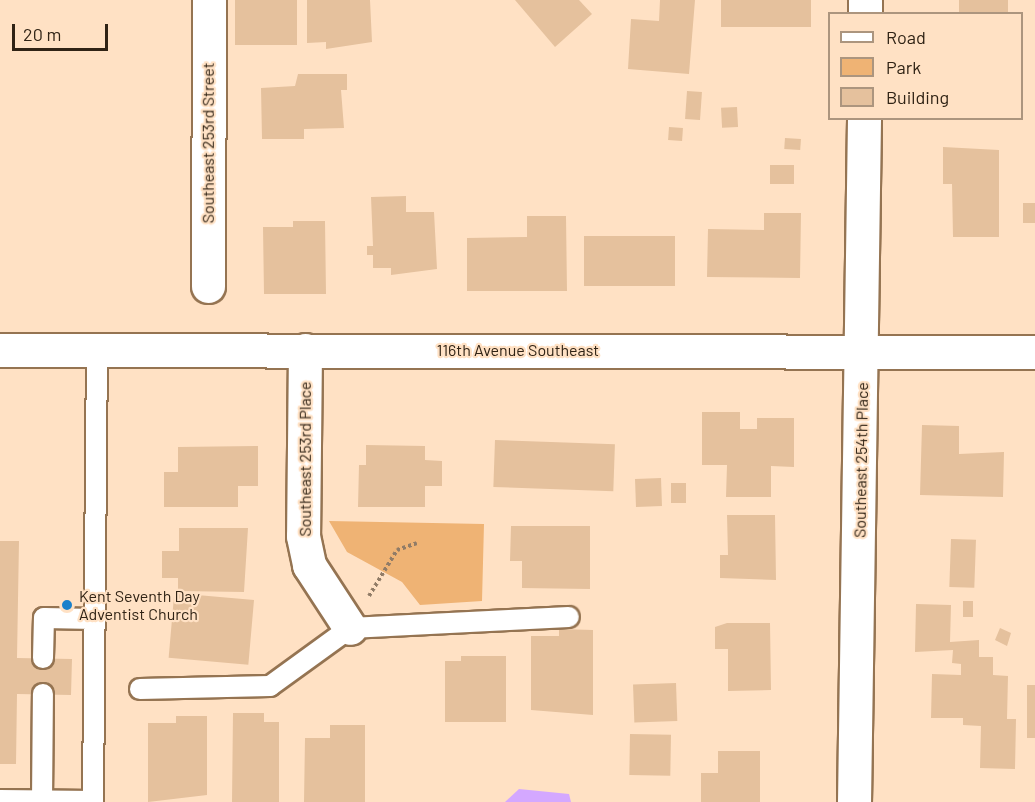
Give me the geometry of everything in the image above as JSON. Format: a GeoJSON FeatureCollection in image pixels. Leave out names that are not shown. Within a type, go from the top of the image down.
{"type":"FeatureCollection","features":[{"type":"Feature","properties":{"kind":"street","name":"Southeast 253rd Street"},"geometry":{"type":"LineString","coordinates":[[208,286],[209,0]]}},
{"type":"Feature","properties":{"kind":"street","name":"Southeast 254th Place"},"geometry":{"type":"LineString","coordinates":[[854,802],[863,350],[864,120]]}},
{"type":"Feature","properties":{"kind":"street","name":"116th Avenue Southeast"},"geometry":{"type":"LineString","coordinates":[[0,350],[1035,352]]}},
{"type":"Feature","properties":{"kind":"street","name":"Southeast 253rd Place"},"geometry":{"type":"LineString","coordinates":[[305,350],[303,536],[309,565],[350,628]]}},
{"type":"Feature","properties":{"kind":"lane"},"geometry":{"type":"LineString","coordinates":[[0,800],[93,802],[97,350]]}},
{"type":"Feature","properties":{"kind":"lane"},"geometry":{"type":"LineString","coordinates":[[140,689],[270,686],[350,628],[569,617]]}},
{"type":"Feature","properties":{"kind":"lane"},"geometry":{"type":"LineString","coordinates":[[44,658],[44,618],[95,618]]}},
{"type":"Feature","properties":{"kind":"lane"},"geometry":{"type":"LineString","coordinates":[[42,801],[44,694]]}},
{"type":"Feature","properties":{"kind":"path"},"geometry":{"type":"LineString","coordinates":[[350,628],[397,550],[417,543]]}},
{"type":"Feature","properties":{"kind":"green space"},"geometry":{"type":"Polygon","coordinates":[[[329,521],[484,524],[482,601],[420,605],[402,582],[347,552],[329,521]]]}},
{"type":"Feature","properties":{"kind":"shaded area"},"geometry":{"type":"Polygon","coordinates":[[[519,789],[569,794],[571,802],[505,802],[519,789]]]}},
{"type":"Feature","properties":{"kind":"building"},"geometry":{"type":"Polygon","coordinates":[[[235,0],[297,0],[297,45],[235,45],[235,0]]]}},
{"type":"Feature","properties":{"kind":"building"},"geometry":{"type":"Polygon","coordinates":[[[307,0],[370,0],[372,42],[326,49],[326,42],[307,43],[307,0]]]}},
{"type":"Feature","properties":{"kind":"building"},"geometry":{"type":"Polygon","coordinates":[[[515,0],[579,0],[592,14],[555,47],[515,0]]]}},
{"type":"Feature","properties":{"kind":"building"},"geometry":{"type":"Polygon","coordinates":[[[660,0],[695,0],[689,74],[628,69],[631,19],[659,21],[660,0]]]}},
{"type":"Feature","properties":{"kind":"building"},"geometry":{"type":"Polygon","coordinates":[[[721,0],[811,0],[811,27],[721,27],[721,0]]]}},
{"type":"Feature","properties":{"kind":"building"},"geometry":{"type":"Polygon","coordinates":[[[959,0],[1008,0],[1008,12],[959,12],[959,0]]]}},
{"type":"Feature","properties":{"kind":"building"},"geometry":{"type":"Polygon","coordinates":[[[298,74],[347,74],[347,90],[341,90],[344,128],[304,129],[304,139],[262,139],[261,88],[295,86],[298,74]]]}},
{"type":"Feature","properties":{"kind":"building"},"geometry":{"type":"Polygon","coordinates":[[[687,91],[702,92],[700,120],[685,119],[687,91]]]}},
{"type":"Feature","properties":{"kind":"building"},"geometry":{"type":"Polygon","coordinates":[[[737,107],[738,127],[722,128],[721,108],[737,107]]]}},
{"type":"Feature","properties":{"kind":"building"},"geometry":{"type":"Polygon","coordinates":[[[669,127],[683,128],[682,141],[668,140],[669,127]]]}},
{"type":"Feature","properties":{"kind":"building"},"geometry":{"type":"Polygon","coordinates":[[[785,138],[801,139],[800,150],[784,149],[785,138]]]}},
{"type":"Feature","properties":{"kind":"building"},"geometry":{"type":"Polygon","coordinates":[[[943,147],[999,150],[999,237],[953,237],[952,184],[943,184],[943,147]]]}},
{"type":"Feature","properties":{"kind":"building"},"geometry":{"type":"Polygon","coordinates":[[[770,165],[794,165],[794,184],[770,184],[770,165]]]}},
{"type":"Feature","properties":{"kind":"building"},"geometry":{"type":"Polygon","coordinates":[[[406,196],[406,212],[434,212],[437,269],[391,275],[391,268],[373,268],[373,255],[367,255],[367,246],[373,246],[371,197],[406,196]]]}},
{"type":"Feature","properties":{"kind":"building"},"geometry":{"type":"Polygon","coordinates":[[[1023,203],[1035,203],[1035,223],[1023,223],[1023,203]]]}},
{"type":"Feature","properties":{"kind":"building"},"geometry":{"type":"Polygon","coordinates":[[[764,213],[801,213],[800,278],[707,277],[708,229],[764,230],[764,213]]]}},
{"type":"Feature","properties":{"kind":"building"},"geometry":{"type":"Polygon","coordinates":[[[527,216],[566,216],[567,291],[467,291],[467,238],[527,237],[527,216]]]}},
{"type":"Feature","properties":{"kind":"building"},"geometry":{"type":"Polygon","coordinates":[[[293,221],[325,221],[326,294],[264,294],[263,227],[293,227],[293,221]]]}},
{"type":"Feature","properties":{"kind":"building"},"geometry":{"type":"Polygon","coordinates":[[[584,236],[675,236],[675,286],[584,286],[584,236]]]}},
{"type":"Feature","properties":{"kind":"building"},"geometry":{"type":"Polygon","coordinates":[[[702,412],[740,412],[740,429],[757,429],[757,418],[794,418],[794,467],[771,466],[771,497],[726,497],[727,465],[702,465],[702,412]]]}},
{"type":"Feature","properties":{"kind":"building"},"geometry":{"type":"Polygon","coordinates":[[[922,425],[959,426],[959,454],[1004,452],[1003,497],[920,495],[922,425]]]}},
{"type":"Feature","properties":{"kind":"building"},"geometry":{"type":"Polygon","coordinates":[[[495,440],[615,444],[613,491],[493,487],[495,440]]]}},
{"type":"Feature","properties":{"kind":"building"},"geometry":{"type":"Polygon","coordinates":[[[366,445],[425,446],[425,460],[442,461],[442,486],[425,486],[425,507],[358,507],[359,465],[366,465],[366,445]]]}},
{"type":"Feature","properties":{"kind":"building"},"geometry":{"type":"Polygon","coordinates":[[[258,446],[258,486],[238,486],[238,507],[164,507],[164,472],[178,472],[178,447],[258,446]]]}},
{"type":"Feature","properties":{"kind":"building"},"geometry":{"type":"Polygon","coordinates":[[[661,478],[662,506],[636,507],[635,479],[661,478]]]}},
{"type":"Feature","properties":{"kind":"building"},"geometry":{"type":"Polygon","coordinates":[[[671,483],[686,483],[686,503],[671,503],[671,483]]]}},
{"type":"Feature","properties":{"kind":"building"},"geometry":{"type":"Polygon","coordinates":[[[727,515],[775,515],[776,580],[720,578],[720,555],[728,555],[727,515]]]}},
{"type":"Feature","properties":{"kind":"building"},"geometry":{"type":"Polygon","coordinates":[[[511,526],[590,526],[590,589],[522,588],[522,561],[510,561],[511,526]]]}},
{"type":"Feature","properties":{"kind":"building"},"geometry":{"type":"Polygon","coordinates":[[[179,528],[248,528],[244,592],[178,591],[178,578],[162,578],[162,551],[179,551],[179,528]]]}},
{"type":"Feature","properties":{"kind":"building"},"geometry":{"type":"Polygon","coordinates":[[[951,539],[976,540],[974,588],[949,587],[951,539]]]}},
{"type":"Feature","properties":{"kind":"building"},"geometry":{"type":"Polygon","coordinates":[[[0,541],[19,541],[17,658],[72,659],[71,695],[17,694],[16,764],[0,764],[0,541]]]}},
{"type":"Feature","properties":{"kind":"building"},"geometry":{"type":"Polygon","coordinates":[[[174,593],[254,600],[248,665],[169,658],[174,593]]]}},
{"type":"Feature","properties":{"kind":"building"},"geometry":{"type":"Polygon","coordinates":[[[963,601],[973,601],[973,617],[963,617],[963,601]]]}},
{"type":"Feature","properties":{"kind":"building"},"geometry":{"type":"Polygon","coordinates":[[[916,604],[951,605],[950,642],[979,640],[979,657],[993,657],[993,675],[1008,676],[1007,719],[1016,719],[1015,769],[980,768],[981,726],[963,725],[963,718],[931,718],[932,674],[961,675],[961,664],[952,663],[953,650],[915,652],[916,604]]]}},
{"type":"Feature","properties":{"kind":"building"},"geometry":{"type":"Polygon","coordinates":[[[727,623],[770,623],[771,690],[728,691],[728,649],[715,649],[715,627],[727,623]]]}},
{"type":"Feature","properties":{"kind":"building"},"geometry":{"type":"Polygon","coordinates":[[[1000,628],[1011,633],[1007,646],[995,640],[1000,628]]]}},
{"type":"Feature","properties":{"kind":"building"},"geometry":{"type":"Polygon","coordinates":[[[559,629],[593,630],[593,715],[531,710],[531,636],[559,636],[559,629]]]}},
{"type":"Feature","properties":{"kind":"building"},"geometry":{"type":"Polygon","coordinates":[[[461,656],[506,656],[506,722],[445,722],[445,661],[461,661],[461,656]]]}},
{"type":"Feature","properties":{"kind":"building"},"geometry":{"type":"Polygon","coordinates":[[[676,683],[677,721],[634,722],[633,685],[676,683]]]}},
{"type":"Feature","properties":{"kind":"building"},"geometry":{"type":"Polygon","coordinates":[[[1027,685],[1035,685],[1035,738],[1027,738],[1027,685]]]}},
{"type":"Feature","properties":{"kind":"building"},"geometry":{"type":"Polygon","coordinates":[[[233,713],[264,713],[264,722],[279,722],[279,802],[232,802],[233,713]]]}},
{"type":"Feature","properties":{"kind":"building"},"geometry":{"type":"Polygon","coordinates":[[[176,716],[207,716],[207,795],[148,802],[148,723],[176,723],[176,716]]]}},
{"type":"Feature","properties":{"kind":"building"},"geometry":{"type":"Polygon","coordinates":[[[330,725],[365,725],[365,802],[304,802],[305,738],[330,738],[330,725]]]}},
{"type":"Feature","properties":{"kind":"building"},"geometry":{"type":"Polygon","coordinates":[[[630,734],[671,735],[670,776],[629,775],[630,734]]]}},
{"type":"Feature","properties":{"kind":"building"},"geometry":{"type":"Polygon","coordinates":[[[718,751],[760,751],[760,802],[701,802],[701,773],[718,773],[718,751]]]}},
{"type":"Feature","properties":{"kind":"place","name":"Kent Seventh Day Adventist Church"},"geometry":{"type":"Point","coordinates":[67,605]}}]}
